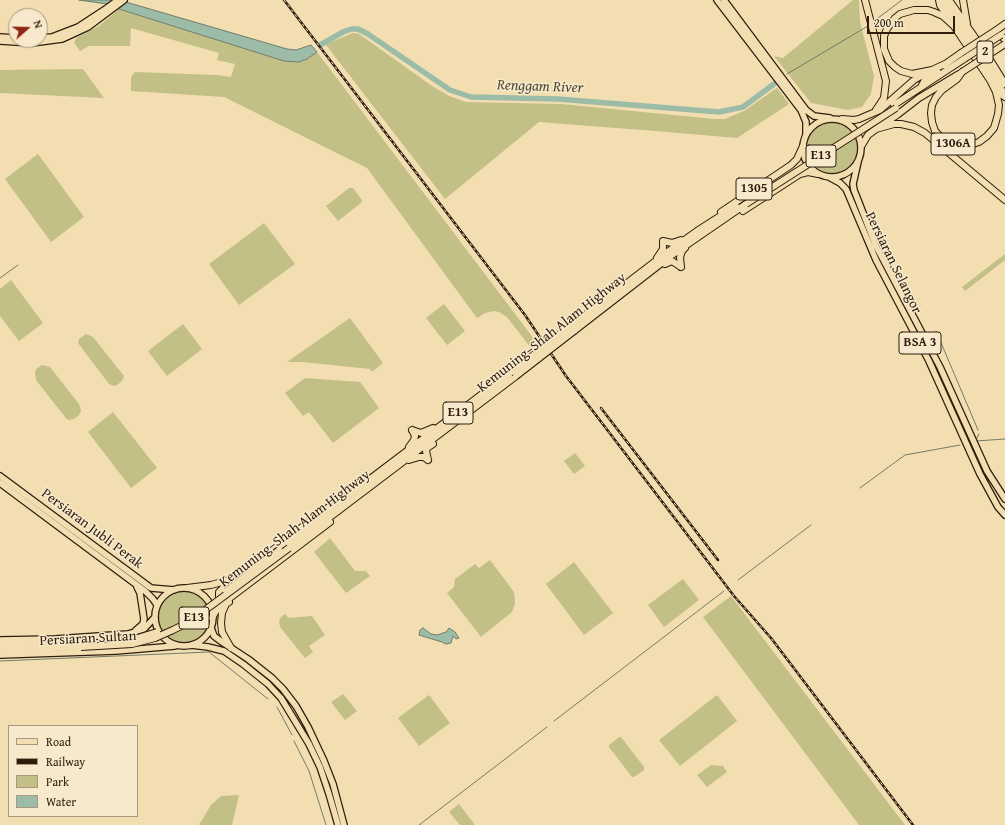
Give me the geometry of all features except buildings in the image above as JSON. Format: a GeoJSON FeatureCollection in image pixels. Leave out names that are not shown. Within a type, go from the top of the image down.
{"type":"FeatureCollection","features":[{"type":"Feature","properties":{"kind":"highway"},"geometry":{"type":"LineString","coordinates":[[865,0],[886,81],[884,98],[874,113]]}},
{"type":"Feature","properties":{"kind":"highway"},"geometry":{"type":"LineString","coordinates":[[938,0],[998,92],[1005,96]]}},
{"type":"Feature","properties":{"kind":"highway","name":"2"},"geometry":{"type":"LineString","coordinates":[[942,0],[976,48],[1005,96]]}},
{"type":"Feature","properties":{"kind":"highway","name":"2"},"geometry":{"type":"LineString","coordinates":[[949,0],[1004,81]]}},
{"type":"Feature","properties":{"kind":"highway"},"geometry":{"type":"LineString","coordinates":[[963,0],[967,25]]}},
{"type":"Feature","properties":{"kind":"highway"},"geometry":{"type":"LineString","coordinates":[[932,70],[912,74],[901,71],[895,67],[889,61],[884,49],[884,36],[887,29],[900,14],[914,10],[928,10],[934,12],[943,16],[954,26]]}},
{"type":"Feature","properties":{"kind":"highway"},"geometry":{"type":"LineString","coordinates":[[920,88],[925,80],[947,63],[1005,24]]}},
{"type":"Feature","properties":{"kind":"highway"},"geometry":{"type":"LineString","coordinates":[[862,146],[868,135],[919,98],[962,72],[1004,38]]}},
{"type":"Feature","properties":{"kind":"highway","name":"Kemuning–Shah Alam Highway"},"geometry":{"type":"LineString","coordinates":[[0,644],[132,644],[155,638],[189,622],[399,466],[516,376],[653,266],[745,203],[895,106],[920,88],[1004,38]]}},
{"type":"Feature","properties":{"kind":"highway","name":"Kemuning–Shah Alam Highway"},"geometry":{"type":"LineString","coordinates":[[895,106],[905,102],[966,61]]}},
{"type":"Feature","properties":{"kind":"highway"},"geometry":{"type":"LineString","coordinates":[[842,119],[854,120],[864,118],[874,113],[888,104],[905,87],[932,70],[947,63]]}},
{"type":"Feature","properties":{"kind":"highway","name":"1306A"},"geometry":{"type":"LineString","coordinates":[[962,72],[957,79],[942,90],[936,97],[931,109],[932,122],[935,131],[947,142],[962,146],[973,144],[979,142],[987,136],[994,128],[999,105],[992,82]]}},
{"type":"Feature","properties":{"kind":"highway"},"geometry":{"type":"LineString","coordinates":[[905,102],[919,98]]}},
{"type":"Feature","properties":{"kind":"highway"},"geometry":{"type":"LineString","coordinates":[[876,129],[894,124],[901,124],[914,127],[925,133],[1005,200]]}},
{"type":"Feature","properties":{"kind":"highway","name":"1305"},"geometry":{"type":"LineString","coordinates":[[703,231],[723,210],[791,165],[797,159],[803,146]]}},
{"type":"Feature","properties":{"kind":"highway"},"geometry":{"type":"LineString","coordinates":[[703,231],[734,216],[800,174],[808,172],[818,174]]}},
{"type":"Feature","properties":{"kind":"highway"},"geometry":{"type":"LineString","coordinates":[[653,266],[663,249],[663,241],[672,243],[688,241]]}},
{"type":"Feature","properties":{"kind":"highway"},"geometry":{"type":"LineString","coordinates":[[653,266],[672,261],[681,267],[680,257],[688,241]]}},
{"type":"Feature","properties":{"kind":"highway","name":"Kemuning–Shah Alam Highway"},"geometry":{"type":"LineString","coordinates":[[0,650],[82,645],[131,640],[153,634],[186,619],[203,608],[510,373],[573,329]]}},
{"type":"Feature","properties":{"kind":"highway"},"geometry":{"type":"LineString","coordinates":[[406,452],[414,440],[415,436],[412,430],[422,433],[450,419]]}},
{"type":"Feature","properties":{"kind":"highway"},"geometry":{"type":"LineString","coordinates":[[399,466],[414,458],[424,457],[428,460],[426,451],[443,435],[448,428]]}},
{"type":"Feature","properties":{"kind":"highway"},"geometry":{"type":"LineString","coordinates":[[212,618],[216,610],[223,603],[320,530],[358,497]]}},
{"type":"Feature","properties":{"kind":"highway"},"geometry":{"type":"LineString","coordinates":[[233,596],[224,600],[218,595],[219,592],[232,579],[327,508],[341,501]]}},
{"type":"Feature","properties":{"kind":"highway"},"geometry":{"type":"LineString","coordinates":[[187,588],[211,585],[232,579]]}},
{"type":"Feature","properties":{"kind":"highway"},"geometry":{"type":"LineString","coordinates":[[231,648],[222,632],[222,613],[226,604],[248,585]]}},
{"type":"Feature","properties":{"kind":"main road"},"geometry":{"type":"LineString","coordinates":[[0,42],[32,43],[62,39],[88,27],[118,0]]}},
{"type":"Feature","properties":{"kind":"main road"},"geometry":{"type":"LineString","coordinates":[[48,37],[78,27],[124,0]]}},
{"type":"Feature","properties":{"kind":"main road"},"geometry":{"type":"LineString","coordinates":[[717,0],[801,110],[806,122],[806,135],[803,146],[804,155],[810,166],[818,174],[828,177],[841,176],[848,173],[858,162],[861,154],[862,146],[859,134],[852,125],[842,119],[814,116],[806,110],[724,0]]}},
{"type":"Feature","properties":{"kind":"main road"},"geometry":{"type":"LineString","coordinates":[[806,135],[817,124],[830,118]]}},
{"type":"Feature","properties":{"kind":"main road","name":"Persiaran Selangor"},"geometry":{"type":"LineString","coordinates":[[858,162],[853,184],[854,190],[876,246],[934,355],[987,471],[1005,500]]}},
{"type":"Feature","properties":{"kind":"main road","name":"Persiaran Selangor"},"geometry":{"type":"LineString","coordinates":[[828,177],[840,183],[846,189],[876,260],[929,361],[980,474],[998,507],[1005,515]]}},
{"type":"Feature","properties":{"kind":"main road","name":"Persiaran Jubli Perak"},"geometry":{"type":"LineString","coordinates":[[0,476],[151,588],[174,590]]}},
{"type":"Feature","properties":{"kind":"main road","name":"Persiaran Jubli Perak"},"geometry":{"type":"LineString","coordinates":[[0,483],[145,591],[157,605]]}},
{"type":"Feature","properties":{"kind":"main road"},"geometry":{"type":"LineString","coordinates":[[128,634],[139,629],[144,619],[140,592],[134,584]]}},
{"type":"Feature","properties":{"kind":"main road"},"geometry":{"type":"LineString","coordinates":[[191,645],[205,637],[210,628],[212,618],[209,603],[198,592],[187,588],[174,590],[161,599],[157,605],[155,617],[159,632],[170,643],[178,646],[191,645],[224,651],[268,684],[281,698],[309,744],[320,767],[330,794],[338,825]]}},
{"type":"Feature","properties":{"kind":"main road","name":"Persiaran Sultan"},"geometry":{"type":"LineString","coordinates":[[0,640],[56,639],[128,634],[138,632],[148,626],[155,617]]}},
{"type":"Feature","properties":{"kind":"main road"},"geometry":{"type":"LineString","coordinates":[[210,628],[214,636],[248,659],[272,678],[296,706],[311,732],[324,761],[344,825]]}},
{"type":"Feature","properties":{"kind":"main road"},"geometry":{"type":"LineString","coordinates":[[138,632],[150,633],[153,636],[152,642],[142,648]]}},
{"type":"Feature","properties":{"kind":"main road","name":"Persiaran Sultan"},"geometry":{"type":"LineString","coordinates":[[0,655],[178,646]]}},
{"type":"Feature","properties":{"kind":"green space"},"geometry":{"type":"Polygon","coordinates":[[[853,0],[859,0],[860,22],[874,76],[871,94],[862,107],[848,110],[811,103],[774,56],[783,58],[853,0]]]}},
{"type":"Feature","properties":{"kind":"green space"},"geometry":{"type":"Polygon","coordinates":[[[119,9],[284,61],[307,59],[317,52],[537,343],[531,348],[507,317],[499,312],[494,311],[485,313],[477,318],[367,168],[224,97],[131,91],[131,77],[135,72],[216,75],[231,77],[235,64],[217,60],[219,53],[131,28],[130,46],[89,46],[80,51],[74,43],[76,38],[99,26],[119,9]]]}},
{"type":"Feature","properties":{"kind":"green space"},"geometry":{"type":"Polygon","coordinates":[[[353,33],[359,34],[432,86],[449,96],[466,102],[561,104],[725,119],[744,111],[777,88],[789,104],[737,138],[539,122],[445,199],[326,45],[353,33]]]}},
{"type":"Feature","properties":{"kind":"green space"},"geometry":{"type":"Polygon","coordinates":[[[83,69],[104,98],[0,93],[0,70],[83,69]]]}},
{"type":"Feature","properties":{"kind":"green space"},"geometry":{"type":"Polygon","coordinates":[[[833,121],[843,123],[851,129],[857,137],[859,147],[857,157],[851,165],[843,171],[833,173],[823,171],[815,165],[809,157],[807,147],[809,137],[815,129],[823,123],[833,121]]]}},
{"type":"Feature","properties":{"kind":"green space"},"geometry":{"type":"Polygon","coordinates":[[[38,154],[84,217],[51,242],[5,179],[38,154]]]}},
{"type":"Feature","properties":{"kind":"green space"},"geometry":{"type":"Polygon","coordinates":[[[349,188],[353,188],[362,200],[361,203],[338,221],[326,206],[349,188]]]}},
{"type":"Feature","properties":{"kind":"green space"},"geometry":{"type":"Polygon","coordinates":[[[264,223],[295,264],[239,305],[209,264],[264,223]]]}},
{"type":"Feature","properties":{"kind":"green space"},"geometry":{"type":"Polygon","coordinates":[[[1005,254],[1005,260],[965,291],[962,287],[1005,254]]]}},
{"type":"Feature","properties":{"kind":"green space"},"geometry":{"type":"Polygon","coordinates":[[[11,280],[43,323],[19,341],[0,316],[0,289],[11,280]]]}},
{"type":"Feature","properties":{"kind":"green space"},"geometry":{"type":"Polygon","coordinates":[[[444,304],[465,331],[447,345],[426,318],[444,304]]]}},
{"type":"Feature","properties":{"kind":"green space"},"geometry":{"type":"Polygon","coordinates":[[[350,318],[383,363],[372,372],[370,369],[302,362],[287,362],[350,318]]]}},
{"type":"Feature","properties":{"kind":"green space"},"geometry":{"type":"Polygon","coordinates":[[[183,324],[202,349],[167,376],[148,351],[183,324]]]}},
{"type":"Feature","properties":{"kind":"green space"},"geometry":{"type":"Polygon","coordinates":[[[86,334],[93,337],[124,376],[122,381],[117,385],[113,386],[109,384],[78,343],[79,339],[86,334]]]}},
{"type":"Feature","properties":{"kind":"green space"},"geometry":{"type":"Polygon","coordinates":[[[42,365],[50,367],[79,404],[81,411],[74,419],[68,420],[65,417],[36,380],[36,369],[42,365]]]}},
{"type":"Feature","properties":{"kind":"green space"},"geometry":{"type":"Polygon","coordinates":[[[305,378],[360,382],[379,408],[333,443],[309,412],[303,416],[285,393],[305,378]]]}},
{"type":"Feature","properties":{"kind":"green space"},"geometry":{"type":"Polygon","coordinates":[[[113,412],[157,468],[131,488],[88,432],[113,412]]]}},
{"type":"Feature","properties":{"kind":"green space"},"geometry":{"type":"Polygon","coordinates":[[[575,453],[585,466],[574,474],[564,461],[575,453]]]}},
{"type":"Feature","properties":{"kind":"green space"},"geometry":{"type":"Polygon","coordinates":[[[330,538],[355,571],[366,571],[370,576],[346,593],[314,552],[330,538]]]}},
{"type":"Feature","properties":{"kind":"green space"},"geometry":{"type":"Polygon","coordinates":[[[490,560],[514,592],[515,603],[512,612],[481,637],[447,593],[454,587],[455,579],[475,564],[479,568],[490,560]]]}},
{"type":"Feature","properties":{"kind":"green space"},"geometry":{"type":"Polygon","coordinates":[[[574,562],[613,613],[584,635],[546,584],[574,562]]]}},
{"type":"Feature","properties":{"kind":"green space"},"geometry":{"type":"Polygon","coordinates":[[[683,579],[699,600],[664,627],[648,605],[683,579]]]}},
{"type":"Feature","properties":{"kind":"green space"},"geometry":{"type":"Polygon","coordinates":[[[184,591],[194,593],[202,599],[208,607],[210,617],[208,627],[202,635],[194,641],[184,643],[174,641],[166,635],[160,627],[158,617],[160,607],[166,599],[174,593],[184,591]]]}},
{"type":"Feature","properties":{"kind":"green space"},"geometry":{"type":"Polygon","coordinates":[[[731,596],[905,825],[859,825],[703,617],[731,596]]]}},
{"type":"Feature","properties":{"kind":"green space"},"geometry":{"type":"Polygon","coordinates":[[[285,614],[289,618],[312,616],[325,635],[309,646],[313,652],[305,658],[280,627],[279,621],[285,614]]]}},
{"type":"Feature","properties":{"kind":"green space"},"geometry":{"type":"Polygon","coordinates":[[[343,694],[357,711],[345,720],[331,702],[343,694]]]}},
{"type":"Feature","properties":{"kind":"green space"},"geometry":{"type":"Polygon","coordinates":[[[429,695],[450,723],[419,746],[398,718],[429,695]]]}},
{"type":"Feature","properties":{"kind":"green space"},"geometry":{"type":"Polygon","coordinates":[[[717,695],[737,721],[680,766],[659,740],[717,695]]]}},
{"type":"Feature","properties":{"kind":"green space"},"geometry":{"type":"Polygon","coordinates":[[[621,737],[644,767],[644,770],[634,777],[632,777],[609,747],[609,745],[621,737]]]}},
{"type":"Feature","properties":{"kind":"green space"},"geometry":{"type":"Polygon","coordinates":[[[711,765],[723,766],[727,772],[707,787],[697,775],[711,765]]]}},
{"type":"Feature","properties":{"kind":"green space"},"geometry":{"type":"Polygon","coordinates":[[[239,795],[232,825],[199,825],[211,805],[221,796],[239,795]]]}},
{"type":"Feature","properties":{"kind":"green space"},"geometry":{"type":"Polygon","coordinates":[[[459,804],[475,825],[460,825],[449,812],[459,804]]]}},
{"type":"Feature","properties":{"kind":"water"},"geometry":{"type":"Polygon","coordinates":[[[79,0],[119,0],[287,49],[296,50],[311,45],[317,52],[307,59],[299,62],[284,61],[107,4],[79,0]]]}},
{"type":"Feature","properties":{"kind":"water"},"geometry":{"type":"Polygon","coordinates":[[[423,628],[431,634],[437,635],[446,632],[449,628],[455,632],[459,638],[456,639],[453,636],[451,643],[446,644],[419,635],[420,630],[423,628]]]}},
{"type":"Feature","properties":{"kind":"waterway","name":"Renggam River"},"geometry":{"type":"LineString","coordinates":[[874,21],[902,0]]}},
{"type":"Feature","properties":{"kind":"waterway","name":"Renggam River"},"geometry":{"type":"LineString","coordinates":[[787,74],[868,26]]}},
{"type":"Feature","properties":{"kind":"waterway","name":"Renggam River"},"geometry":{"type":"LineString","coordinates":[[320,45],[343,32],[351,29],[358,29],[368,34],[450,90],[471,97],[558,99],[719,112],[743,107],[774,84]]}},
{"type":"Feature","properties":{"kind":"waterway"},"geometry":{"type":"LineString","coordinates":[[0,278],[18,265]]}},
{"type":"Feature","properties":{"kind":"waterway"},"geometry":{"type":"LineString","coordinates":[[936,331],[978,430]]}},
{"type":"Feature","properties":{"kind":"waterway"},"geometry":{"type":"LineString","coordinates":[[976,440],[979,434]]}},
{"type":"Feature","properties":{"kind":"waterway"},"geometry":{"type":"LineString","coordinates":[[976,441],[1005,439]]}},
{"type":"Feature","properties":{"kind":"waterway"},"geometry":{"type":"LineString","coordinates":[[860,488],[905,455],[960,445]]}},
{"type":"Feature","properties":{"kind":"waterway"},"geometry":{"type":"LineString","coordinates":[[738,580],[811,525]]}},
{"type":"Feature","properties":{"kind":"waterway"},"geometry":{"type":"LineString","coordinates":[[554,721],[724,591]]}},
{"type":"Feature","properties":{"kind":"waterway"},"geometry":{"type":"LineString","coordinates":[[0,661],[209,652],[268,699]]}},
{"type":"Feature","properties":{"kind":"waterway"},"geometry":{"type":"LineString","coordinates":[[277,707],[292,735]]}},
{"type":"Feature","properties":{"kind":"waterway"},"geometry":{"type":"LineString","coordinates":[[419,825],[547,727]]}},
{"type":"Feature","properties":{"kind":"waterway"},"geometry":{"type":"LineString","coordinates":[[294,741],[309,771],[326,825]]}},
{"type":"Feature","properties":{"kind":"railway"},"geometry":{"type":"LineString","coordinates":[[284,0],[525,315],[566,376],[734,596],[771,638],[913,825]]}},
{"type":"Feature","properties":{"kind":"railway"},"geometry":{"type":"LineString","coordinates":[[601,408],[718,560]]}}]}
